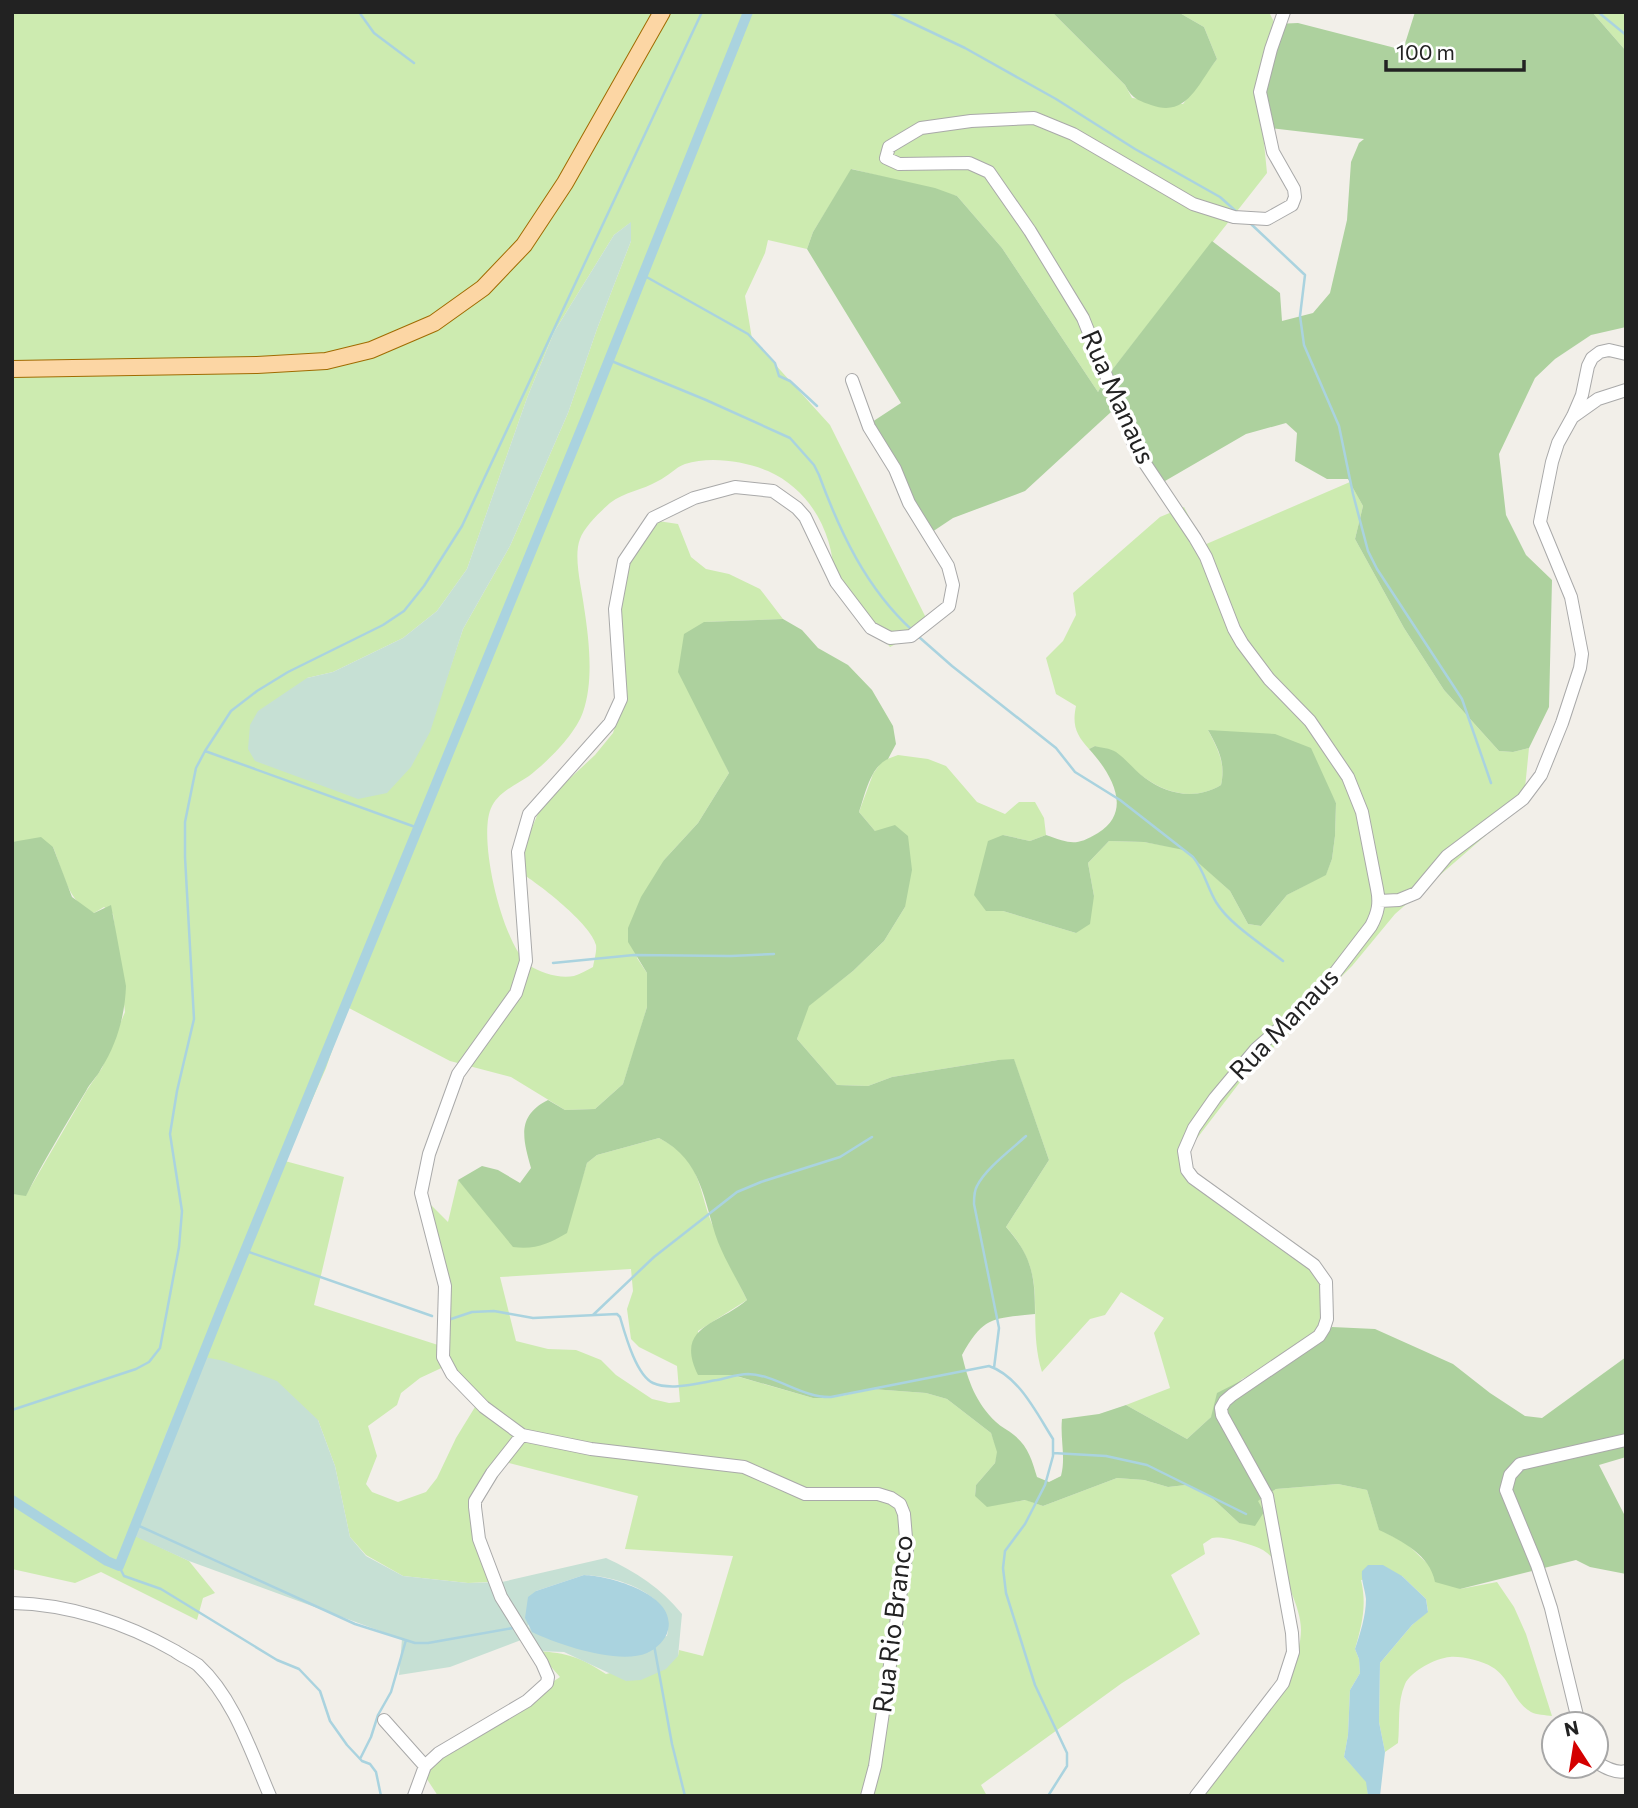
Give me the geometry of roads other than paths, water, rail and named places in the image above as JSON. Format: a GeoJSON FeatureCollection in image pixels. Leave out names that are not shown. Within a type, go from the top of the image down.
{"type":"FeatureCollection","features":[{"type":"Feature","properties":{"kind":"main road"},"geometry":{"type":"LineString","coordinates":[[12,369],[257,365],[326,360],[393,343],[434,324],[483,288],[524,245],[555,198],[662,12]]}},
{"type":"Feature","properties":{"kind":"street","name":"Rua Manaus"},"geometry":{"type":"LineString","coordinates":[[1196,1796],[1283,1683],[1293,1652],[1292,1633],[1267,1496],[1225,1422],[1221,1408],[1224,1401],[1232,1395],[1319,1336],[1327,1319],[1328,1292],[1326,1282],[1314,1265],[1193,1178],[1187,1170],[1184,1151],[1194,1128],[1235,1072],[1256,1049],[1318,995],[1371,926],[1379,901],[1363,812],[1348,777],[1310,721],[1269,679],[1234,629],[1206,558],[1136,450],[1083,318],[1030,231],[989,172],[969,163],[899,164],[886,158],[889,147],[921,128],[971,121],[1034,118],[1073,134],[1193,204],[1234,217],[1267,219],[1292,205],[1295,197],[1294,189],[1273,152],[1259,92],[1284,12]]}},
{"type":"Feature","properties":{"kind":"street"},"geometry":{"type":"LineString","coordinates":[[1379,901],[1399,900],[1416,893],[1447,856],[1522,799],[1541,775],[1580,668],[1581,639],[1571,597],[1540,522],[1555,451],[1582,395],[1592,358],[1609,350],[1626,354]]}},
{"type":"Feature","properties":{"kind":"street"},"geometry":{"type":"LineString","coordinates":[[414,1796],[425,1766],[439,1753],[527,1701],[547,1683],[548,1677],[501,1597],[479,1539],[475,1507],[475,1501],[492,1473],[522,1435],[484,1407],[452,1374],[443,1357],[445,1286],[421,1193],[429,1154],[458,1074],[516,992],[526,961],[518,852],[529,814],[610,723],[616,711],[621,699],[615,609],[624,561],[653,518],[663,513],[694,498],[736,486],[773,491],[805,517],[836,582],[871,628],[890,638],[911,636],[949,606],[953,585],[948,566],[909,503],[895,469],[869,427],[852,380]]}},
{"type":"Feature","properties":{"kind":"street"},"geometry":{"type":"LineString","coordinates":[[1573,416],[1598,399],[1626,390]]}},
{"type":"Feature","properties":{"kind":"street","name":"Rua Rio Branco"},"geometry":{"type":"LineString","coordinates":[[522,1435],[591,1449],[744,1467],[805,1494],[878,1494],[900,1504],[904,1514],[907,1550],[875,1766],[867,1796]]}},
{"type":"Feature","properties":{"kind":"street"},"geometry":{"type":"LineString","coordinates":[[1575,1710],[1551,1608],[1537,1565],[1506,1490],[1510,1475],[1520,1464],[1626,1440]]}},
{"type":"Feature","properties":{"kind":"street"},"geometry":{"type":"LineString","coordinates":[[12,1604],[43,1604],[104,1619],[156,1641],[197,1665],[221,1693],[243,1732],[270,1796]]}},
{"type":"Feature","properties":{"kind":"street"},"geometry":{"type":"LineString","coordinates":[[384,1720],[425,1766]]}},
{"type":"Feature","properties":{"kind":"water"},"geometry":{"type":"Polygon","coordinates":[[[1368,1565],[1383,1565],[1402,1576],[1426,1599],[1428,1612],[1412,1625],[1380,1663],[1379,1722],[1385,1752],[1380,1796],[1368,1796],[1366,1782],[1344,1757],[1350,1690],[1360,1673],[1355,1649],[1366,1605],[1362,1571],[1368,1565]]]}},
{"type":"Feature","properties":{"kind":"water"},"geometry":{"type":"Polygon","coordinates":[[[584,1575],[624,1583],[652,1597],[662,1606],[668,1617],[668,1630],[663,1641],[647,1653],[621,1657],[573,1648],[532,1632],[525,1618],[528,1597],[536,1591],[584,1575]]]}},
{"type":"Feature","properties":{"kind":"waterway"},"geometry":{"type":"LineString","coordinates":[[359,12],[374,33],[414,63]]}},
{"type":"Feature","properties":{"kind":"waterway"},"geometry":{"type":"LineString","coordinates":[[12,1410],[136,1369],[149,1362],[160,1348],[179,1247],[182,1211],[170,1134],[194,1019],[185,822],[196,768],[231,711],[288,672],[383,625],[404,611],[424,586],[462,526],[702,12]]}},
{"type":"Feature","properties":{"kind":"waterway"},"geometry":{"type":"LineString","coordinates":[[12,1500],[119,1566],[748,12]]}},
{"type":"Feature","properties":{"kind":"waterway"},"geometry":{"type":"LineString","coordinates":[[889,12],[965,48],[1056,99],[1135,149],[1220,197],[1238,213]]}},
{"type":"Feature","properties":{"kind":"waterway"},"geometry":{"type":"LineString","coordinates":[[1598,12],[1626,35]]}},
{"type":"Feature","properties":{"kind":"waterway"},"geometry":{"type":"LineString","coordinates":[[1251,224],[1305,275],[1300,316],[1304,345],[1339,426],[1368,551],[1462,699],[1491,783]]}},
{"type":"Feature","properties":{"kind":"waterway"},"geometry":{"type":"LineString","coordinates":[[643,275],[748,334],[775,363],[779,376],[790,381],[817,406]]}},
{"type":"Feature","properties":{"kind":"waterway"},"geometry":{"type":"LineString","coordinates":[[609,360],[790,438],[814,465],[846,538],[868,578],[912,630]]}},
{"type":"Feature","properties":{"kind":"waterway"},"geometry":{"type":"LineString","coordinates":[[919,637],[1056,748],[1075,772],[1120,800],[1193,857],[1222,910],[1283,961]]}},
{"type":"Feature","properties":{"kind":"waterway"},"geometry":{"type":"LineString","coordinates":[[205,751],[418,828]]}},
{"type":"Feature","properties":{"kind":"waterway"},"geometry":{"type":"LineString","coordinates":[[553,963],[634,955],[774,954]]}},
{"type":"Feature","properties":{"kind":"waterway"},"geometry":{"type":"LineString","coordinates":[[994,1368],[999,1328],[974,1195],[986,1173],[1026,1136]]}},
{"type":"Feature","properties":{"kind":"waterway"},"geometry":{"type":"LineString","coordinates":[[593,1315],[654,1257],[737,1192],[840,1157],[872,1137]]}},
{"type":"Feature","properties":{"kind":"waterway"},"geometry":{"type":"LineString","coordinates":[[246,1251],[432,1316]]}},
{"type":"Feature","properties":{"kind":"waterway"},"geometry":{"type":"LineString","coordinates":[[448,1320],[472,1312],[494,1311],[533,1318],[617,1314],[641,1372],[653,1383],[668,1386],[748,1374],[769,1378],[810,1394],[831,1397],[989,1366],[1009,1378],[1026,1397],[1053,1439],[1053,1456],[1045,1485],[1025,1524],[1005,1551],[1003,1568],[1006,1593],[1035,1685],[1067,1753],[1067,1766],[1048,1796]]}},
{"type":"Feature","properties":{"kind":"waterway"},"geometry":{"type":"LineString","coordinates":[[1053,1453],[1106,1456],[1147,1465],[1246,1514]]}},
{"type":"Feature","properties":{"kind":"waterway"},"geometry":{"type":"LineString","coordinates":[[135,1524],[355,1624],[415,1643],[513,1628]]}},
{"type":"Feature","properties":{"kind":"waterway"},"geometry":{"type":"LineString","coordinates":[[119,1566],[124,1576],[161,1589],[277,1660],[299,1669],[320,1691],[330,1721],[347,1745],[376,1772],[381,1796]]}},
{"type":"Feature","properties":{"kind":"waterway"},"geometry":{"type":"LineString","coordinates":[[360,1759],[378,1715],[391,1692],[406,1640]]}},
{"type":"Feature","properties":{"kind":"waterway"},"geometry":{"type":"LineString","coordinates":[[654,1645],[672,1744],[685,1796]]}}]}
